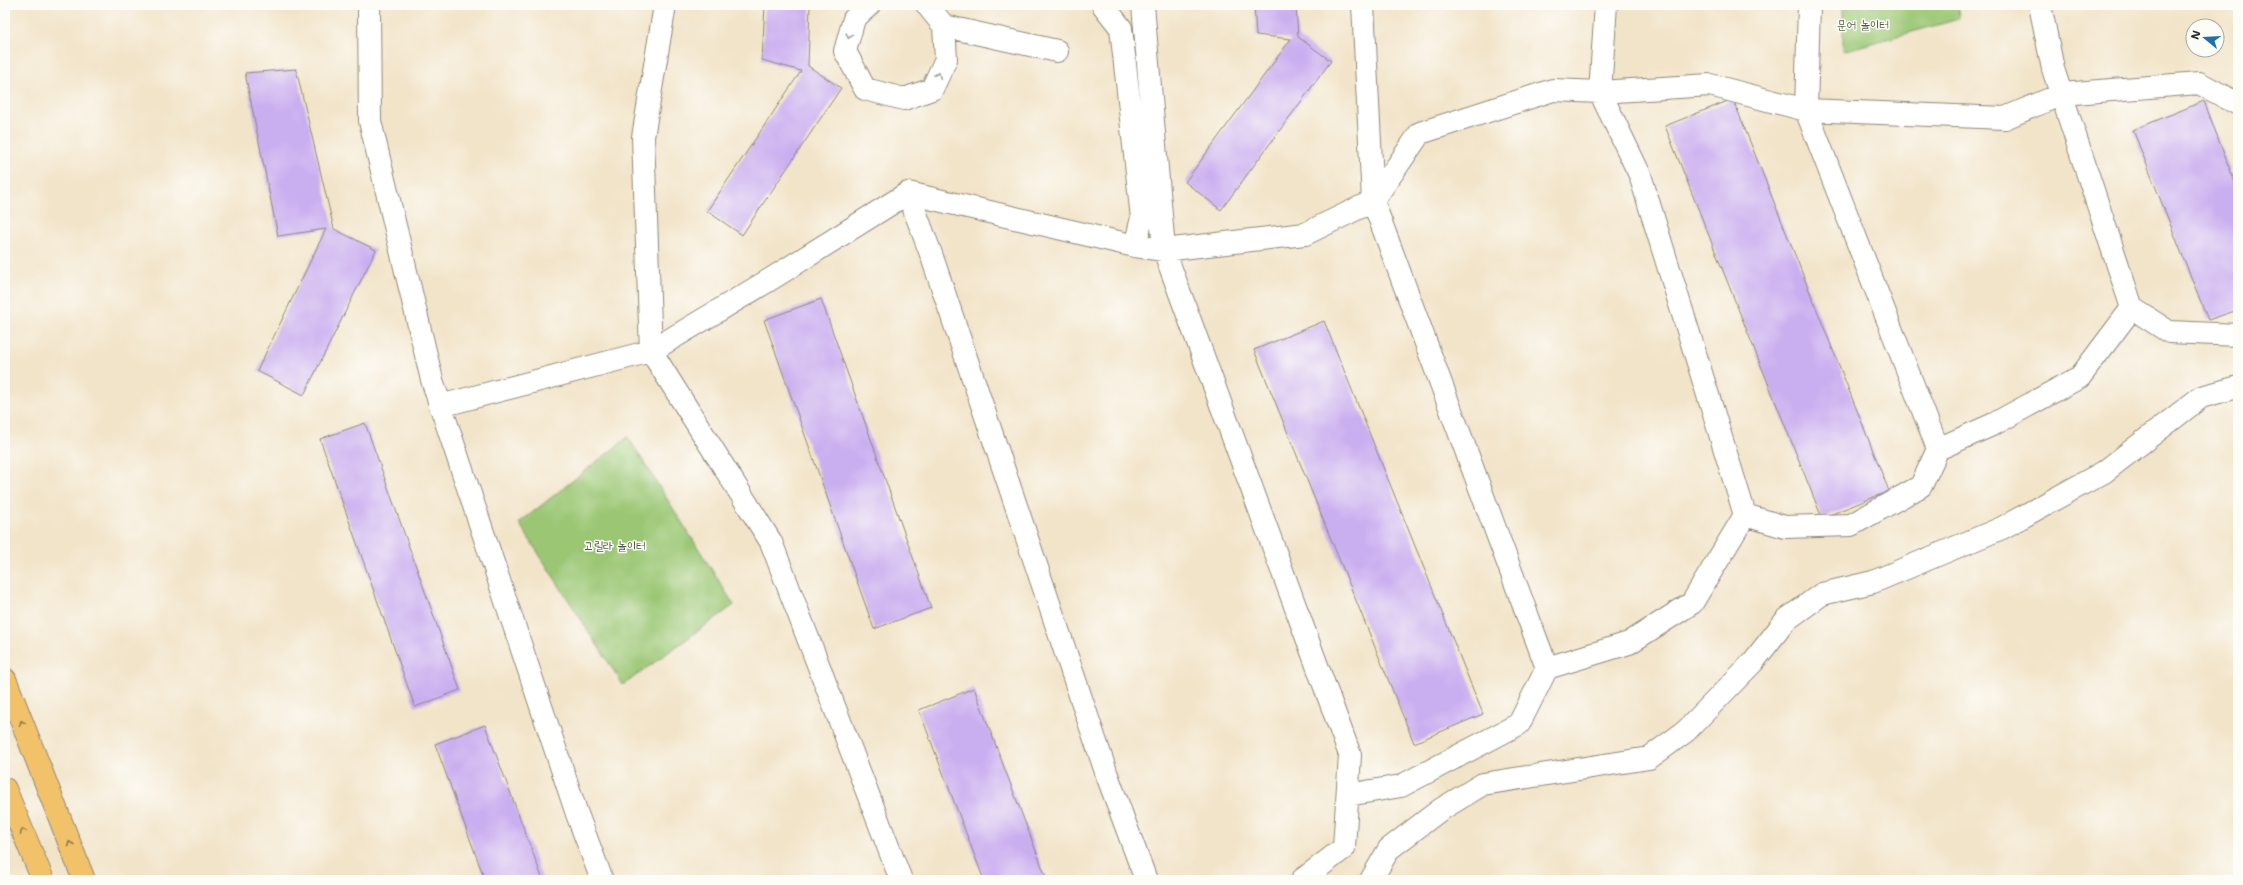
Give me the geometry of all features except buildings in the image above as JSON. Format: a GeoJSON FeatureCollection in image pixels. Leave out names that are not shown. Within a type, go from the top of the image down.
{"type":"FeatureCollection","features":[{"type":"Feature","properties":{"kind":"main road"},"geometry":{"type":"LineString","coordinates":[[5,679],[84,880]]}},
{"type":"Feature","properties":{"kind":"main road"},"geometry":{"type":"LineString","coordinates":[[5,789],[43,880]]}},
{"type":"Feature","properties":{"kind":"street"},"geometry":{"type":"LineString","coordinates":[[369,5],[370,121],[432,380],[574,806],[602,880]]}},
{"type":"Feature","properties":{"kind":"street"},"geometry":{"type":"LineString","coordinates":[[664,5],[643,137],[652,351],[772,542],[901,880]]}},
{"type":"Feature","properties":{"kind":"street"},"geometry":{"type":"LineString","coordinates":[[869,5],[854,19],[845,51],[865,89],[904,100],[932,89],[946,59],[944,26],[927,5]]}},
{"type":"Feature","properties":{"kind":"street"},"geometry":{"type":"LineString","coordinates":[[1103,5],[1121,28],[1142,218],[1135,246]]}},
{"type":"Feature","properties":{"kind":"street"},"geometry":{"type":"LineString","coordinates":[[1143,5],[1164,250],[1350,755],[1344,848],[1302,880]]}},
{"type":"Feature","properties":{"kind":"street"},"geometry":{"type":"LineString","coordinates":[[1363,5],[1373,201],[1547,668]]}},
{"type":"Feature","properties":{"kind":"street"},"geometry":{"type":"LineString","coordinates":[[1348,795],[1401,786],[1519,724],[1547,668],[1629,643],[1692,603],[1745,515],[1640,174],[1600,92],[1606,5]]}},
{"type":"Feature","properties":{"kind":"street"},"geometry":{"type":"LineString","coordinates":[[1809,5],[1806,110],[1938,449]]}},
{"type":"Feature","properties":{"kind":"street"},"geometry":{"type":"LineString","coordinates":[[2040,5],[2053,69],[2132,308],[2169,332],[2238,335]]}},
{"type":"Feature","properties":{"kind":"street"},"geometry":{"type":"LineString","coordinates":[[944,26],[1056,51]]}},
{"type":"Feature","properties":{"kind":"street"},"geometry":{"type":"LineString","coordinates":[[440,406],[652,351],[771,280],[908,193],[1135,246],[1164,250],[1305,234],[1373,201],[1420,133],[1553,90],[1600,92],[1710,85],[1806,110],[2005,118],[2062,94],[2199,83],[2238,104]]}},
{"type":"Feature","properties":{"kind":"street"},"geometry":{"type":"LineString","coordinates":[[908,193],[934,261],[1107,775],[1146,880]]}},
{"type":"Feature","properties":{"kind":"street"},"geometry":{"type":"LineString","coordinates":[[1745,515],[1786,527],[1851,525],[1921,486],[1938,449],[1994,424],[2080,377],[2132,308]]}},
{"type":"Feature","properties":{"kind":"street"},"geometry":{"type":"LineString","coordinates":[[1371,880],[1389,849],[1440,810],[1483,784],[1649,758],[1686,732],[1753,662],[1786,620],[1822,594],[1873,582],[2002,528],[2104,472],[2200,397],[2238,387]]}},
{"type":"Feature","properties":{"kind":"green space","name":"문어 놀이터"},"geometry":{"type":"Polygon","coordinates":[[[1843,5],[1958,5],[1959,19],[1843,51],[1843,5]]]}},
{"type":"Feature","properties":{"kind":"green space","name":"고릴라 놀이터"},"geometry":{"type":"Polygon","coordinates":[[[628,437],[734,605],[623,685],[519,523],[628,437]]]}}]}
